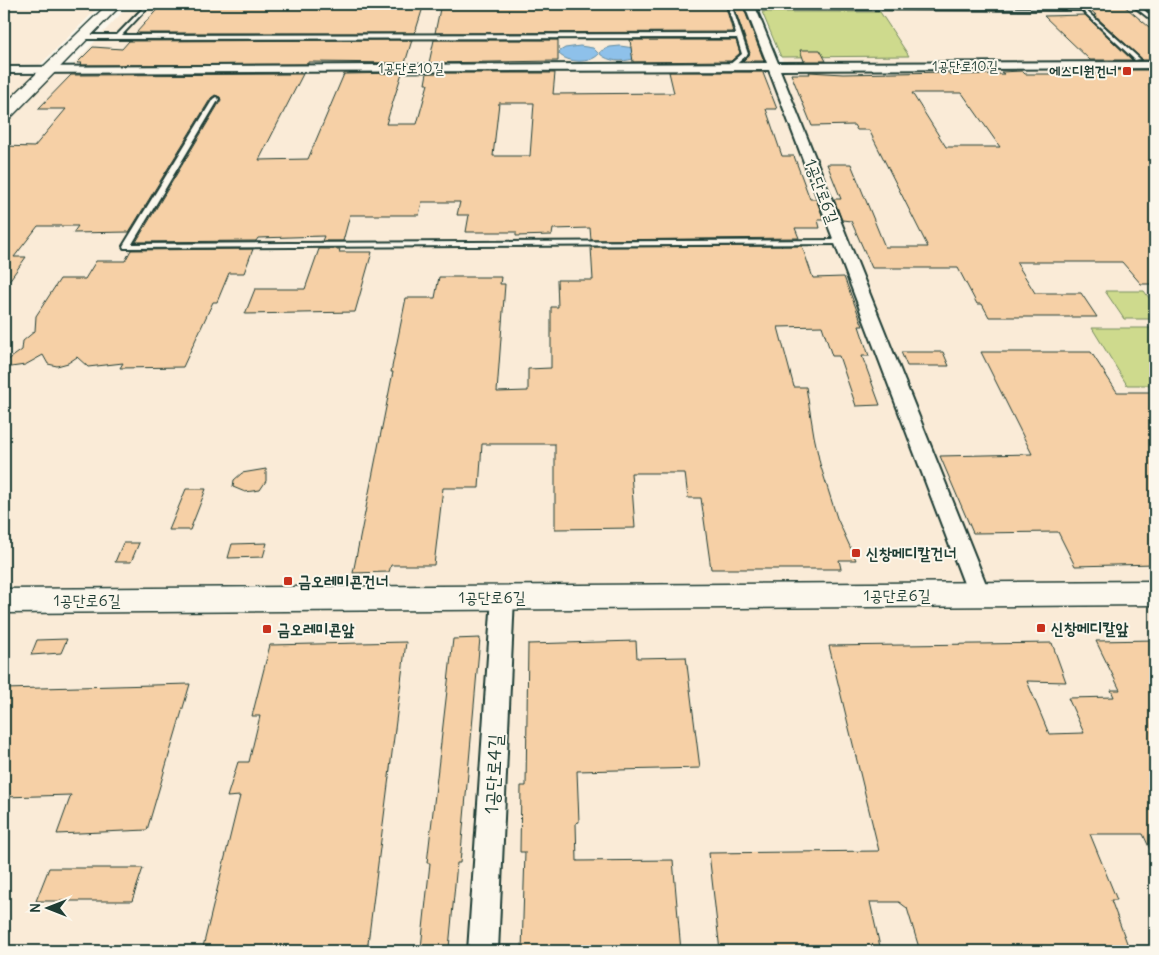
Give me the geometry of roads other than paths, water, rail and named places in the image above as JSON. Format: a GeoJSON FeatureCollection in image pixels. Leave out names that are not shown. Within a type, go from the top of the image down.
{"type":"FeatureCollection","features":[{"type":"Feature","properties":{"kind":"street"},"geometry":{"type":"LineString","coordinates":[[4,114],[115,4]]}},
{"type":"Feature","properties":{"kind":"street"},"geometry":{"type":"LineString","coordinates":[[750,6],[774,67]]}},
{"type":"Feature","properties":{"kind":"street","name":"1공단로10길"},"geometry":{"type":"LineString","coordinates":[[4,70],[1155,65]]}},
{"type":"Feature","properties":{"kind":"street","name":"1공단로6길"},"geometry":{"type":"LineString","coordinates":[[774,67],[979,594]]}},
{"type":"Feature","properties":{"kind":"street","name":"1공단로6길"},"geometry":{"type":"LineString","coordinates":[[4,601],[1155,593]]}},
{"type":"Feature","properties":{"kind":"street","name":"1공단로4길"},"geometry":{"type":"LineString","coordinates":[[483,951],[503,597]]}},
{"type":"Feature","properties":{"kind":"lane"},"geometry":{"type":"LineString","coordinates":[[118,37],[149,4]]}},
{"type":"Feature","properties":{"kind":"lane"},"geometry":{"type":"LineString","coordinates":[[729,4],[745,54],[744,57],[730,67]]}},
{"type":"Feature","properties":{"kind":"lane"},"geometry":{"type":"LineString","coordinates":[[1052,4],[1057,9]]}},
{"type":"Feature","properties":{"kind":"lane"},"geometry":{"type":"LineString","coordinates":[[1133,4],[1155,22]]}},
{"type":"Feature","properties":{"kind":"lane"},"geometry":{"type":"LineString","coordinates":[[750,6],[1083,9],[1137,59]]}},
{"type":"Feature","properties":{"kind":"lane"},"geometry":{"type":"LineString","coordinates":[[1139,8],[1155,8]]}},
{"type":"Feature","properties":{"kind":"lane"},"geometry":{"type":"LineString","coordinates":[[81,37],[739,36]]}},
{"type":"Feature","properties":{"kind":"lane"},"geometry":{"type":"LineString","coordinates":[[216,99],[127,246],[842,242]]}},
{"type":"Feature","properties":{"kind":"water"},"geometry":{"type":"Polygon","coordinates":[[[580,46],[593,48],[599,54],[585,61],[573,61],[559,54],[565,48],[580,46]]]}},
{"type":"Feature","properties":{"kind":"water"},"geometry":{"type":"Polygon","coordinates":[[[610,47],[634,48],[633,59],[616,61],[607,59],[600,54],[601,51],[610,47]]]}},
{"type":"Feature","properties":{"kind":"place","name":"에스디원건너"},"geometry":{"type":"Point","coordinates":[1127,71]}},
{"type":"Feature","properties":{"kind":"place","name":"신창메디칼건너"},"geometry":{"type":"Point","coordinates":[856,553]}},
{"type":"Feature","properties":{"kind":"place","name":"금오레미콘건너"},"geometry":{"type":"Point","coordinates":[288,581]}},
{"type":"Feature","properties":{"kind":"place","name":"신창메디칼앞"},"geometry":{"type":"Point","coordinates":[1041,628]}},
{"type":"Feature","properties":{"kind":"place","name":"금오레미콘앞"},"geometry":{"type":"Point","coordinates":[267,629]}}]}
